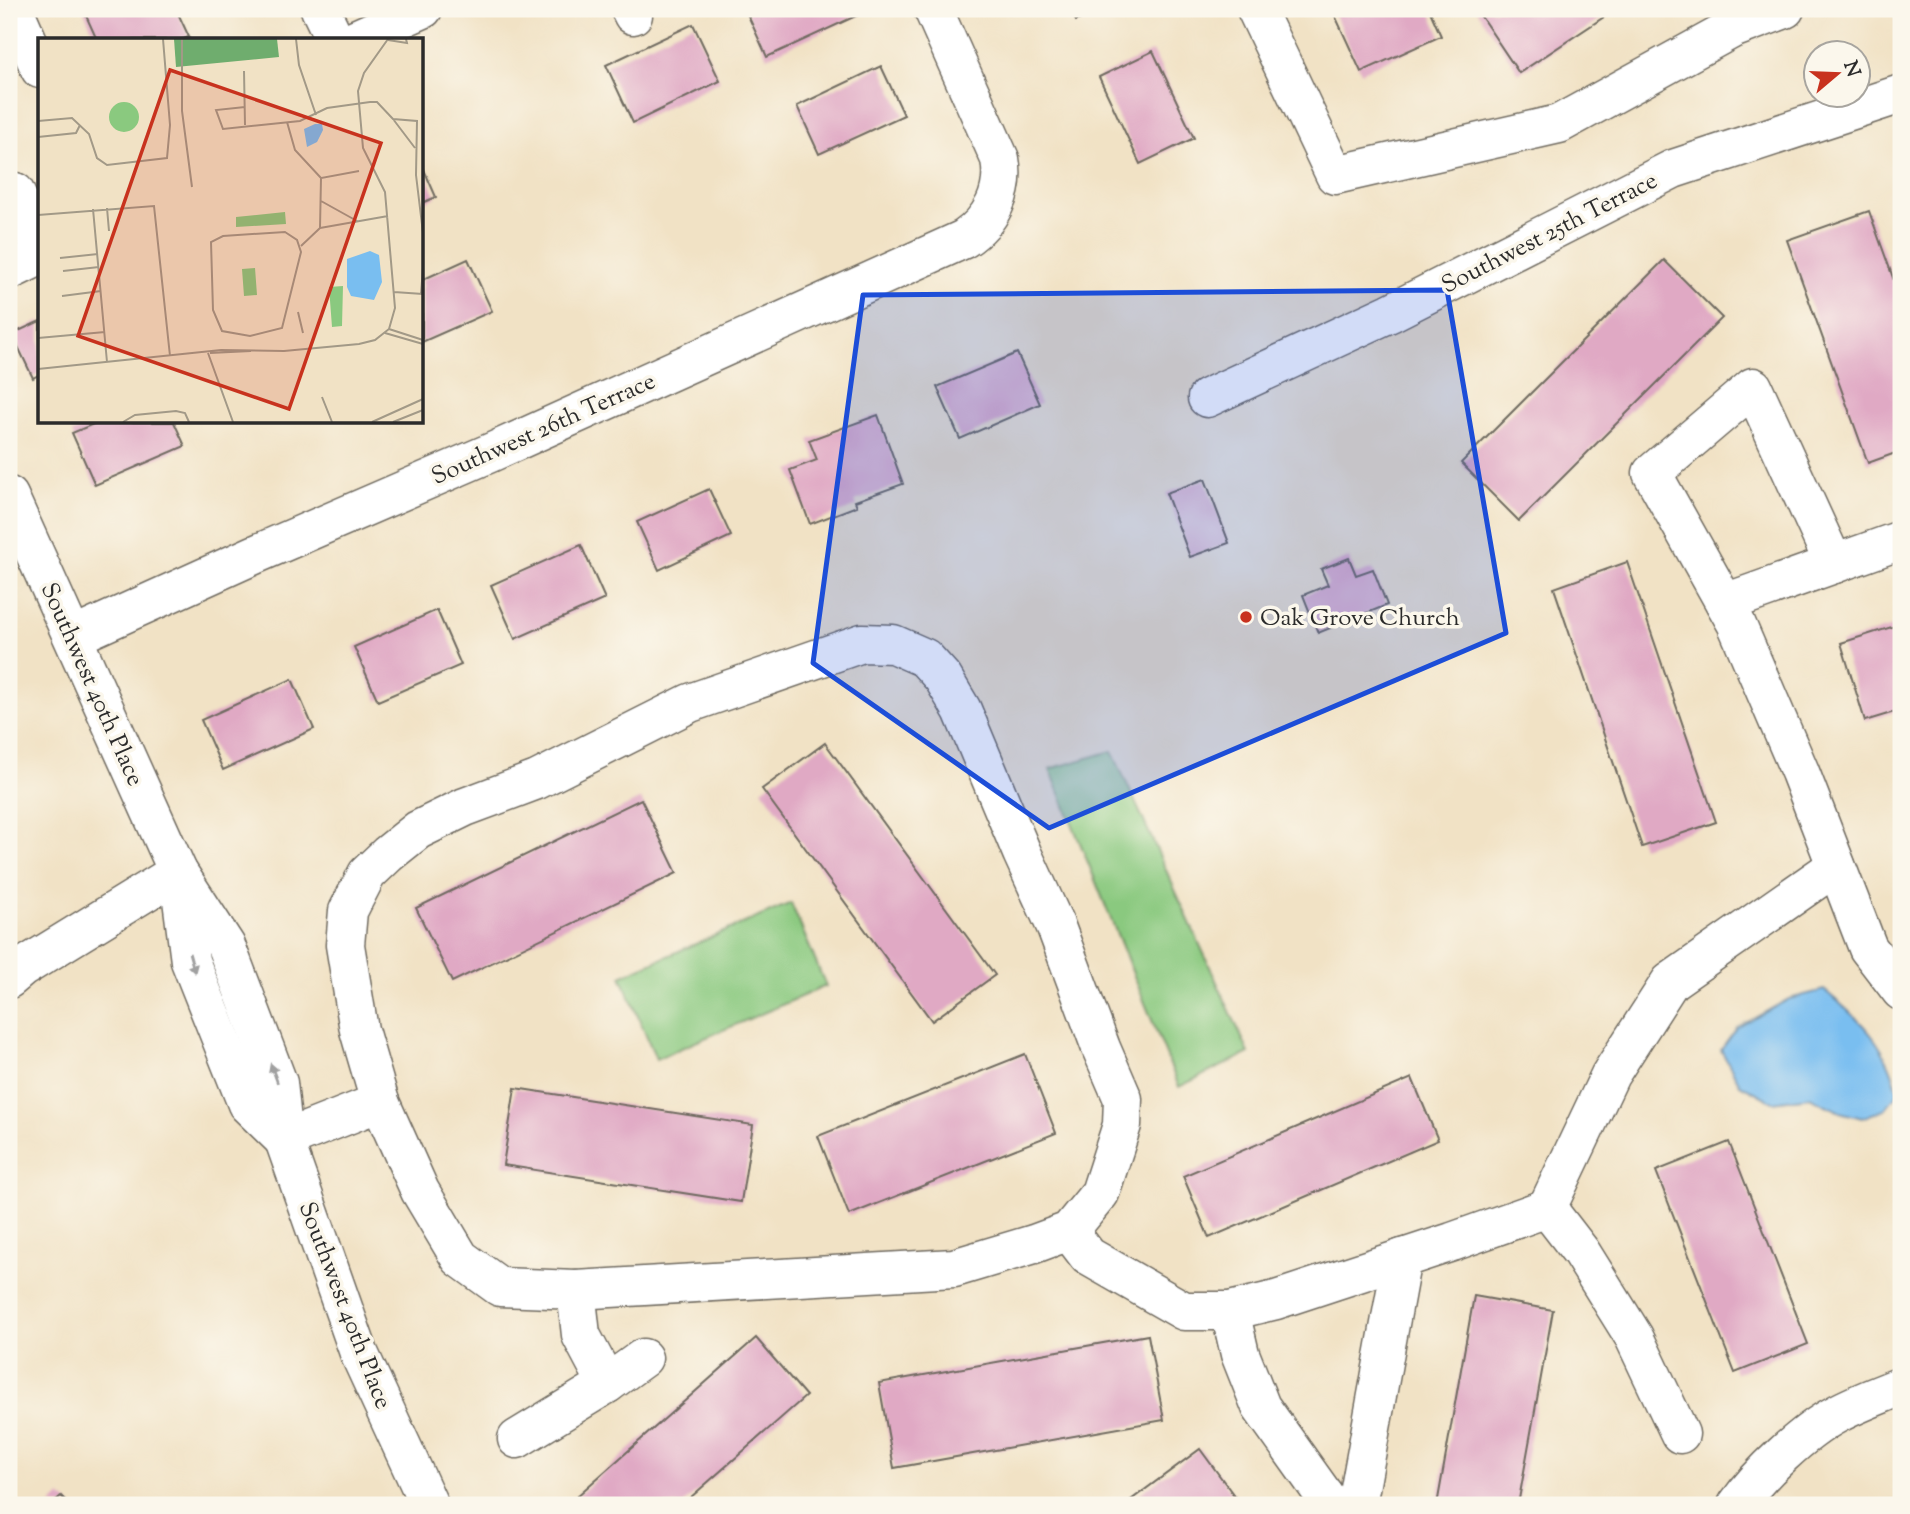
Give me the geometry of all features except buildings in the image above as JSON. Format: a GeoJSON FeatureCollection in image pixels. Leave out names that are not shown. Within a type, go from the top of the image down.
{"type":"FeatureCollection","features":[{"type":"Feature","properties":{"kind":"street"},"geometry":{"type":"LineString","coordinates":[[14,9],[38,64]]}},
{"type":"Feature","properties":{"kind":"street"},"geometry":{"type":"LineString","coordinates":[[320,9],[334,38]]}},
{"type":"Feature","properties":{"kind":"street"},"geometry":{"type":"LineString","coordinates":[[358,38],[423,9]]}},
{"type":"Feature","properties":{"kind":"street","name":"Southwest 26th Terrace"},"geometry":{"type":"LineString","coordinates":[[73,637],[490,453],[964,239],[977,230],[998,198],[1001,167],[998,152],[933,9]]}},
{"type":"Feature","properties":{"kind":"street"},"geometry":{"type":"LineString","coordinates":[[1256,9],[1335,175],[1559,124],[1732,29],[1785,9]]}},
{"type":"Feature","properties":{"kind":"street","name":"Southwest 25th Terrace"},"geometry":{"type":"LineString","coordinates":[[1207,398],[1390,313],[1673,169],[1901,93]]}},
{"type":"Feature","properties":{"kind":"street"},"geometry":{"type":"LineString","coordinates":[[21,189],[38,241]]}},
{"type":"Feature","properties":{"kind":"street"},"geometry":{"type":"LineString","coordinates":[[9,271],[38,257]]}},
{"type":"Feature","properties":{"kind":"street"},"geometry":{"type":"LineString","coordinates":[[1835,564],[1753,387],[1652,474],[1736,623],[1800,772],[1868,948],[1901,991]]}},
{"type":"Feature","properties":{"kind":"street","name":"Southwest 40th Place"},"geometry":{"type":"LineString","coordinates":[[9,496],[178,872],[226,946],[278,1083],[285,1140],[359,1353],[429,1505]]}},
{"type":"Feature","properties":{"kind":"street"},"geometry":{"type":"LineString","coordinates":[[1725,603],[1901,540]]}},
{"type":"Feature","properties":{"kind":"street"},"geometry":{"type":"LineString","coordinates":[[862,643],[893,644],[925,658],[943,678],[962,710],[1056,927],[1123,1099],[1122,1125],[1100,1193],[1069,1231],[954,1268],[576,1290],[500,1287],[460,1258],[420,1191],[380,1102],[359,1030],[345,945],[348,911],[368,874],[418,830],[465,807],[537,780],[690,703],[862,643]]}},
{"type":"Feature","properties":{"kind":"street"},"geometry":{"type":"LineString","coordinates":[[1069,1231],[1088,1256],[1184,1311],[1230,1311],[1276,1300],[1546,1208],[1610,1075],[1670,982],[1836,866]]}},
{"type":"Feature","properties":{"kind":"street"},"geometry":{"type":"LineString","coordinates":[[9,979],[22,968],[178,872]]}},
{"type":"Feature","properties":{"kind":"street"},"geometry":{"type":"LineString","coordinates":[[285,1140],[380,1102]]}},
{"type":"Feature","properties":{"kind":"street"},"geometry":{"type":"LineString","coordinates":[[1546,1208],[1581,1252],[1634,1337],[1680,1434]]}},
{"type":"Feature","properties":{"kind":"street"},"geometry":{"type":"LineString","coordinates":[[1357,1505],[1402,1258]]}},
{"type":"Feature","properties":{"kind":"street"},"geometry":{"type":"LineString","coordinates":[[576,1290],[581,1335],[607,1384]]}},
{"type":"Feature","properties":{"kind":"street"},"geometry":{"type":"LineString","coordinates":[[1230,1311],[1240,1354],[1261,1407],[1331,1505]]}},
{"type":"Feature","properties":{"kind":"street"},"geometry":{"type":"LineString","coordinates":[[517,1439],[607,1384],[643,1358]]}},
{"type":"Feature","properties":{"kind":"street"},"geometry":{"type":"LineString","coordinates":[[1737,1505],[1790,1448],[1836,1415],[1901,1386]]}},
{"type":"Feature","properties":{"kind":"highlighted area"},"geometry":{"type":"Polygon","coordinates":[[[1447,290],[1506,633],[1049,828],[813,663],[863,295],[1447,290]]]}},
{"type":"Feature","properties":{"kind":"green space"},"geometry":{"type":"Polygon","coordinates":[[[1112,751],[1249,1053],[1179,1087],[1050,769],[1112,751]]]}},
{"type":"Feature","properties":{"kind":"green space"},"geometry":{"type":"Polygon","coordinates":[[[791,903],[826,986],[656,1059],[621,976],[791,903]]]}},
{"type":"Feature","properties":{"kind":"water"},"geometry":{"type":"Polygon","coordinates":[[[1824,990],[1861,1023],[1880,1047],[1898,1093],[1885,1109],[1862,1118],[1840,1112],[1810,1097],[1773,1102],[1740,1084],[1721,1050],[1737,1028],[1789,999],[1824,990]]]}},
{"type":"Feature","properties":{"kind":"place","name":"Oak Grove Church"},"geometry":{"type":"Point","coordinates":[1246,617]}}]}
